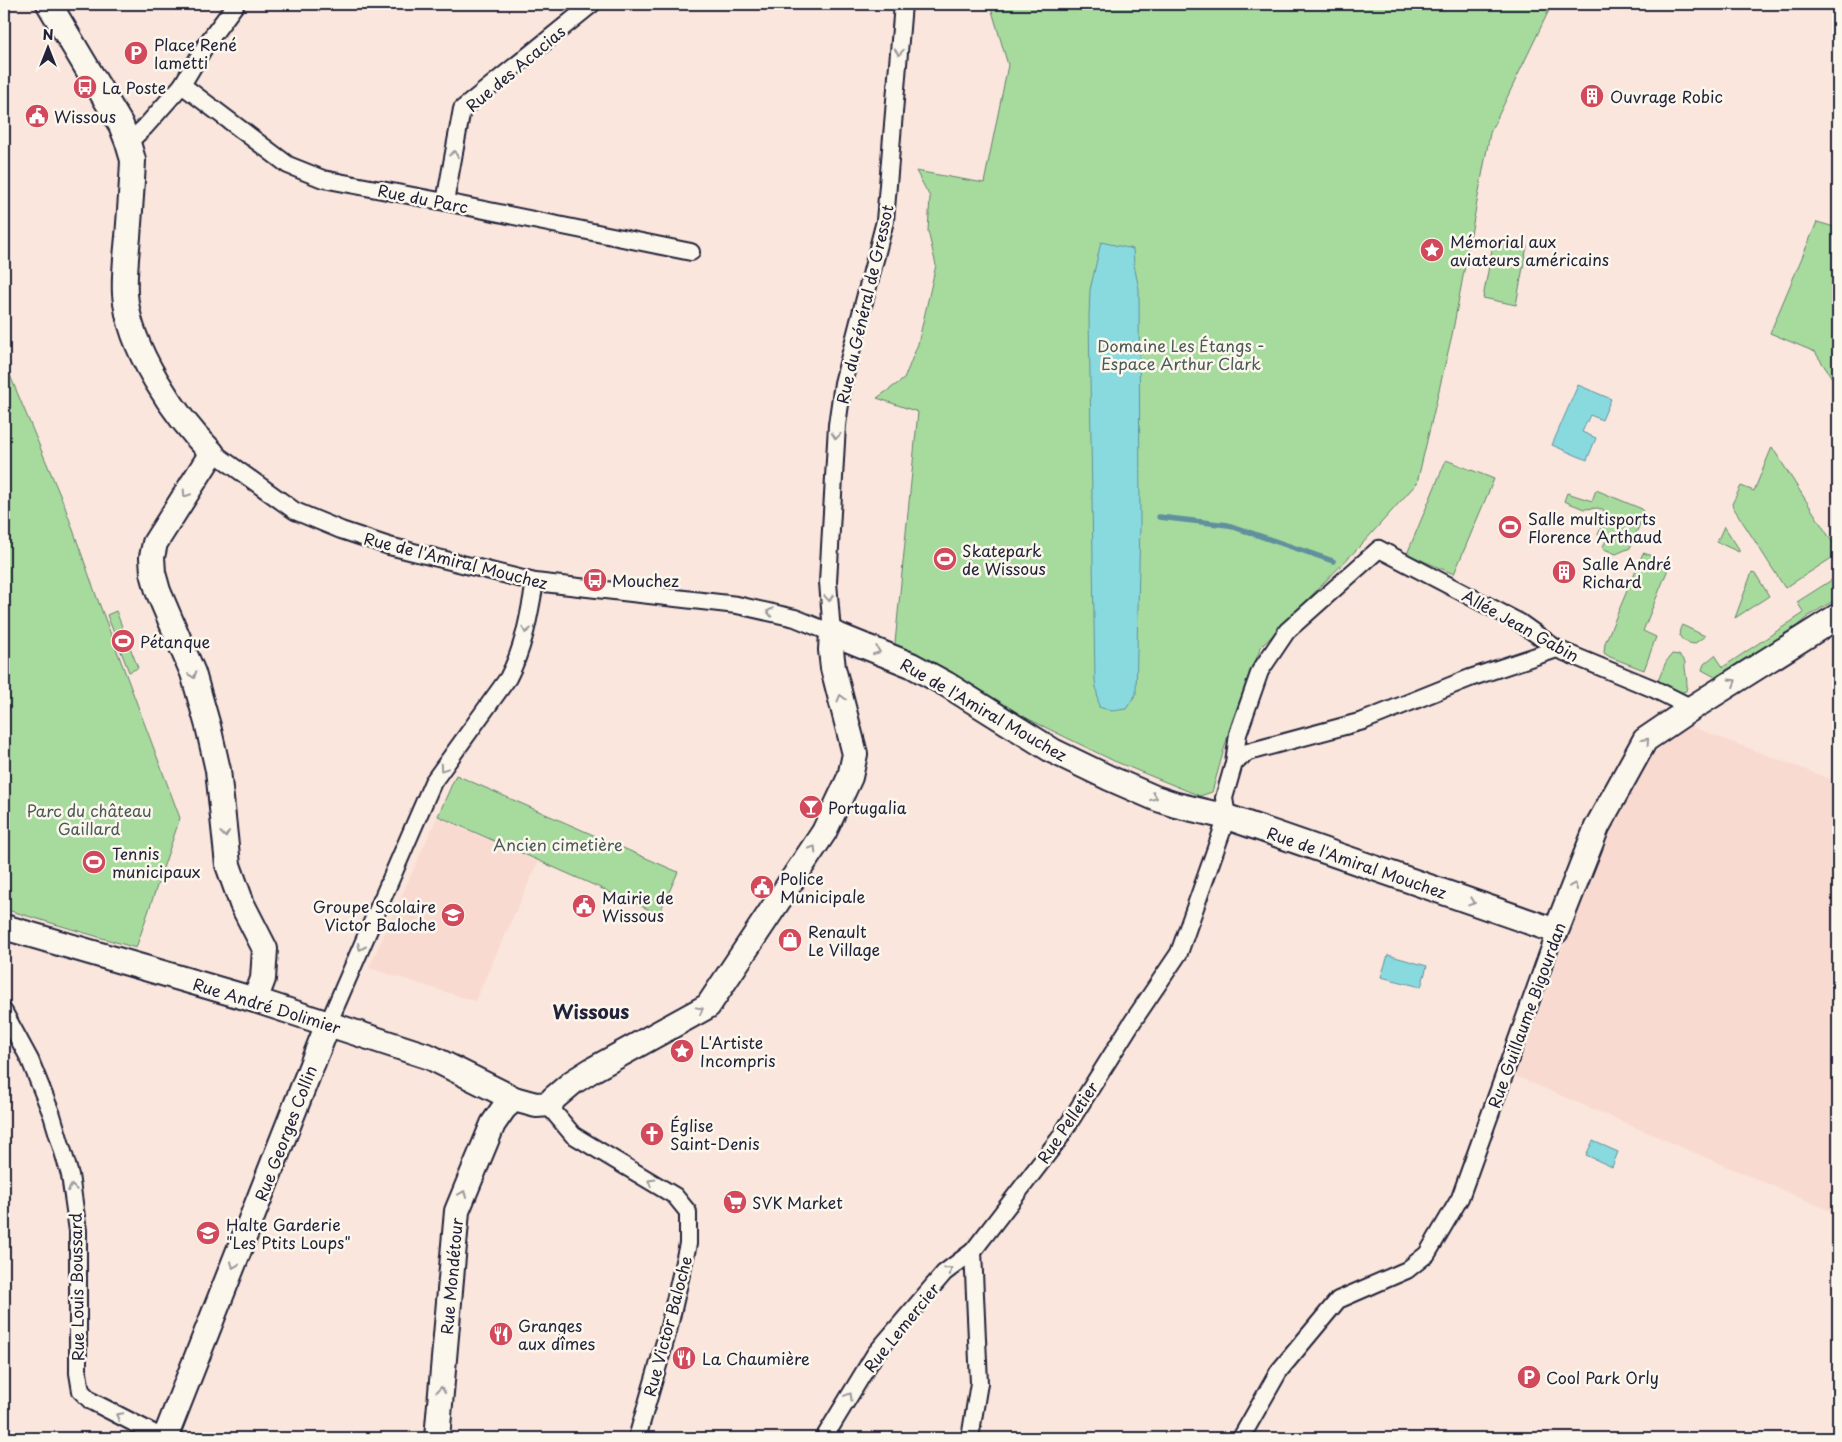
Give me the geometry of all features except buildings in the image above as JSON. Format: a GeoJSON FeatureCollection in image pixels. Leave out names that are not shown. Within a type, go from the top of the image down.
{"type":"FeatureCollection","features":[{"type":"Feature","properties":{"kind":"street"},"geometry":{"type":"LineString","coordinates":[[49,4],[111,107],[128,143],[133,160],[125,272],[125,296],[130,318],[147,363],[168,399],[192,432],[212,453],[155,544],[152,557],[153,573],[158,591],[193,673],[207,721],[218,770],[228,864],[242,904],[265,948],[264,979],[255,1000]]}},
{"type":"Feature","properties":{"kind":"street"},"geometry":{"type":"LineString","coordinates":[[128,143],[145,127],[182,85],[207,43],[236,4]]}},
{"type":"Feature","properties":{"kind":"street","name":"Rue des Acacias"},"geometry":{"type":"LineString","coordinates":[[445,202],[462,108],[592,4]]}},
{"type":"Feature","properties":{"kind":"street","name":"Rue du Général de Gressot"},"geometry":{"type":"LineString","coordinates":[[832,633],[828,582],[837,425],[843,383],[885,221],[903,4]]}},
{"type":"Feature","properties":{"kind":"street","name":"Rue du Parc"},"geometry":{"type":"LineString","coordinates":[[182,85],[288,165],[323,179],[691,252]]}},
{"type":"Feature","properties":{"kind":"street","name":"Rue de l'Amiral Mouchez"},"geometry":{"type":"LineString","coordinates":[[212,453],[295,511],[341,530],[389,546],[535,582],[737,605],[796,618],[911,665],[946,684],[1053,751],[1155,798],[1227,817],[1556,931]]}},
{"type":"Feature","properties":{"kind":"street","name":"Allée Jean Gabin"},"geometry":{"type":"LineString","coordinates":[[1234,763],[1238,734],[1260,671],[1288,631],[1379,549],[1519,622],[1557,649],[1654,689],[1692,708]]}},
{"type":"Feature","properties":{"kind":"street"},"geometry":{"type":"LineString","coordinates":[[328,1024],[434,782],[508,678],[518,660],[535,582]]}},
{"type":"Feature","properties":{"kind":"street","name":"Rue Guillaume Bigourdan"},"geometry":{"type":"LineString","coordinates":[[1241,1438],[1278,1371],[1338,1300],[1407,1270],[1428,1254],[1460,1198],[1556,931],[1597,827],[1645,740],[1692,708],[1838,616]]}},
{"type":"Feature","properties":{"kind":"street"},"geometry":{"type":"LineString","coordinates":[[547,1104],[551,1104],[554,1098],[585,1074],[708,1006],[824,832],[850,777],[855,754],[833,668],[832,633]]}},
{"type":"Feature","properties":{"kind":"street"},"geometry":{"type":"LineString","coordinates":[[1227,817],[1224,798],[1234,763],[1248,752],[1363,720],[1470,678],[1557,649]]}},
{"type":"Feature","properties":{"kind":"street","name":"Rue Pelletier"},"geometry":{"type":"LineString","coordinates":[[973,1251],[1059,1139],[1133,1021],[1179,953],[1227,817]]}},
{"type":"Feature","properties":{"kind":"street","name":"Rue André Dolimier"},"geometry":{"type":"LineString","coordinates":[[6,930],[255,1000],[430,1057],[514,1098],[536,1105],[547,1104]]}},
{"type":"Feature","properties":{"kind":"street","name":"Rue Louis Boussard"},"geometry":{"type":"LineString","coordinates":[[4,1012],[30,1060],[52,1115],[70,1175],[78,1231],[78,1373],[82,1391],[91,1401],[164,1438]]}},
{"type":"Feature","properties":{"kind":"street","name":"Rue Georges Collin"},"geometry":{"type":"LineString","coordinates":[[164,1438],[328,1024]]}},
{"type":"Feature","properties":{"kind":"street","name":"Rue Mondétour"},"geometry":{"type":"LineString","coordinates":[[437,1438],[456,1211],[493,1124],[514,1098]]}},
{"type":"Feature","properties":{"kind":"street","name":"Rue Victor Baloche"},"geometry":{"type":"LineString","coordinates":[[547,1104],[573,1135],[675,1196],[688,1212],[688,1244],[668,1331],[637,1438]]}},
{"type":"Feature","properties":{"kind":"street"},"geometry":{"type":"LineString","coordinates":[[970,1438],[979,1383],[973,1251]]}},
{"type":"Feature","properties":{"kind":"street","name":"Rue Lemercier"},"geometry":{"type":"LineString","coordinates":[[824,1438],[874,1354],[944,1273],[973,1251]]}},
{"type":"Feature","properties":{"kind":"shaded area"},"geometry":{"type":"Polygon","coordinates":[[[1687,725],[1838,782],[1838,1214],[1515,1076],[1603,837],[1646,760],[1687,725]]]}},
{"type":"Feature","properties":{"kind":"shaded area","name":"Groupe Scolaire Victor Baloche"},"geometry":{"type":"Polygon","coordinates":[[[437,817],[538,862],[475,1001],[369,968],[437,817]]]}},
{"type":"Feature","properties":{"kind":"green space","name":"Domaine Les Étangs - Espace Arthur Clark"},"geometry":{"type":"Polygon","coordinates":[[[990,4],[1552,4],[1490,133],[1452,335],[1417,483],[1363,543],[1261,647],[1232,721],[1212,792],[1200,796],[1114,761],[894,653],[918,412],[877,398],[904,379],[918,344],[936,265],[928,231],[930,197],[916,171],[984,183],[1008,65],[990,4]]]}},
{"type":"Feature","properties":{"kind":"green space"},"geometry":{"type":"Polygon","coordinates":[[[1817,222],[1838,228],[1838,382],[1836,384],[1815,352],[1770,333],[1817,222]]]}},
{"type":"Feature","properties":{"kind":"green space"},"geometry":{"type":"Polygon","coordinates":[[[1494,239],[1527,246],[1516,305],[1483,298],[1494,239]]]}},
{"type":"Feature","properties":{"kind":"green space","name":"Parc du château Gaillard"},"geometry":{"type":"Polygon","coordinates":[[[4,361],[65,507],[180,818],[136,948],[4,909],[4,361]]]}},
{"type":"Feature","properties":{"kind":"green space"},"geometry":{"type":"Polygon","coordinates":[[[1772,447],[1838,551],[1838,554],[1785,588],[1732,504],[1741,486],[1754,491],[1772,447]]]}},
{"type":"Feature","properties":{"kind":"green space"},"geometry":{"type":"Polygon","coordinates":[[[1446,460],[1494,479],[1454,574],[1407,554],[1446,460]]]}},
{"type":"Feature","properties":{"kind":"green space"},"geometry":{"type":"Polygon","coordinates":[[[1596,490],[1642,509],[1644,514],[1630,548],[1616,554],[1602,548],[1607,539],[1598,535],[1607,512],[1598,508],[1584,509],[1564,501],[1567,493],[1592,501],[1596,490]]]}},
{"type":"Feature","properties":{"kind":"green space"},"geometry":{"type":"Polygon","coordinates":[[[1724,526],[1739,549],[1739,552],[1717,542],[1724,526]]]}},
{"type":"Feature","properties":{"kind":"green space"},"geometry":{"type":"Polygon","coordinates":[[[1643,553],[1653,556],[1650,565],[1658,570],[1663,560],[1670,564],[1643,631],[1656,637],[1644,670],[1604,653],[1605,643],[1643,553]]]}},
{"type":"Feature","properties":{"kind":"green space"},"geometry":{"type":"Polygon","coordinates":[[[1752,572],[1755,573],[1769,596],[1735,618],[1752,572]]]}},
{"type":"Feature","properties":{"kind":"green space"},"geometry":{"type":"Polygon","coordinates":[[[1838,576],[1838,598],[1810,615],[1792,630],[1715,677],[1702,670],[1704,664],[1715,655],[1723,667],[1804,613],[1797,602],[1838,576]]]}},
{"type":"Feature","properties":{"kind":"green space","name":"Pétanque"},"geometry":{"type":"Polygon","coordinates":[[[116,611],[138,668],[129,672],[107,615],[116,611]]]}},
{"type":"Feature","properties":{"kind":"green space"},"geometry":{"type":"Polygon","coordinates":[[[1682,625],[1705,636],[1694,644],[1687,642],[1681,638],[1679,633],[1682,625]]]}},
{"type":"Feature","properties":{"kind":"green space"},"geometry":{"type":"Polygon","coordinates":[[[1672,654],[1679,655],[1685,662],[1687,688],[1686,691],[1679,693],[1657,683],[1666,662],[1672,654]]]}},
{"type":"Feature","properties":{"kind":"green space","name":"Ancien cimetière"},"geometry":{"type":"Polygon","coordinates":[[[456,775],[678,872],[659,914],[438,816],[456,775]]]}},
{"type":"Feature","properties":{"kind":"water"},"geometry":{"type":"Polygon","coordinates":[[[1101,242],[1133,249],[1139,289],[1140,524],[1136,694],[1126,709],[1112,711],[1099,707],[1095,680],[1089,317],[1090,290],[1101,242]]]}},
{"type":"Feature","properties":{"kind":"water"},"geometry":{"type":"Polygon","coordinates":[[[1578,385],[1611,399],[1602,420],[1590,415],[1582,432],[1596,438],[1587,460],[1552,445],[1578,385]]]}},
{"type":"Feature","properties":{"kind":"water"},"geometry":{"type":"Polygon","coordinates":[[[1388,955],[1427,966],[1421,987],[1381,977],[1388,955]]]}},
{"type":"Feature","properties":{"kind":"water"},"geometry":{"type":"Polygon","coordinates":[[[1593,1141],[1618,1152],[1612,1167],[1586,1155],[1593,1141]]]}},
{"type":"Feature","properties":{"kind":"waterway"},"geometry":{"type":"LineString","coordinates":[[1159,517],[1228,525],[1333,561]]}},
{"type":"Feature","properties":{"kind":"place","name":"Place René Iametti"},"geometry":{"type":"Point","coordinates":[136,53]}},
{"type":"Feature","properties":{"kind":"place","name":"La Poste"},"geometry":{"type":"Point","coordinates":[85,87]}},
{"type":"Feature","properties":{"kind":"place","name":"Ouvrage Robic"},"geometry":{"type":"Point","coordinates":[1592,96]}},
{"type":"Feature","properties":{"kind":"place","name":"Wissous"},"geometry":{"type":"Point","coordinates":[37,116]}},
{"type":"Feature","properties":{"kind":"place","name":"Mémorial aux aviateurs américains"},"geometry":{"type":"Point","coordinates":[1432,250]}},
{"type":"Feature","properties":{"kind":"place","name":"Salle multisports Florence Arthaud"},"geometry":{"type":"Point","coordinates":[1510,527]}},
{"type":"Feature","properties":{"kind":"place","name":"Skatepark de Wissous"},"geometry":{"type":"Point","coordinates":[945,559]}},
{"type":"Feature","properties":{"kind":"place","name":"Salle André Richard"},"geometry":{"type":"Point","coordinates":[1564,572]}},
{"type":"Feature","properties":{"kind":"place","name":"Mouchez"},"geometry":{"type":"Point","coordinates":[595,580]}},
{"type":"Feature","properties":{"kind":"place","name":"Pétanque"},"geometry":{"type":"Point","coordinates":[123,641]}},
{"type":"Feature","properties":{"kind":"place","name":"Portugalia"},"geometry":{"type":"Point","coordinates":[811,807]}},
{"type":"Feature","properties":{"kind":"place","name":"Tennis municipaux"},"geometry":{"type":"Point","coordinates":[94,862]}},
{"type":"Feature","properties":{"kind":"place","name":"Police Municipale"},"geometry":{"type":"Point","coordinates":[762,887]}},
{"type":"Feature","properties":{"kind":"place","name":"Mairie de Wissous"},"geometry":{"type":"Point","coordinates":[584,906]}},
{"type":"Feature","properties":{"kind":"place","name":"Groupe Scolaire Victor Baloche"},"geometry":{"type":"Point","coordinates":[453,915]}},
{"type":"Feature","properties":{"kind":"place","name":"Renault Le Village"},"geometry":{"type":"Point","coordinates":[790,940]}},
{"type":"Feature","properties":{"kind":"place","name":"L'Artiste Incompris"},"geometry":{"type":"Point","coordinates":[682,1051]}},
{"type":"Feature","properties":{"kind":"place","name":"Église Saint-Denis"},"geometry":{"type":"Point","coordinates":[652,1134]}},
{"type":"Feature","properties":{"kind":"place","name":"SVK Market"},"geometry":{"type":"Point","coordinates":[735,1202]}},
{"type":"Feature","properties":{"kind":"place","name":"Halte Garderie \"Les Ptits Loups\""},"geometry":{"type":"Point","coordinates":[208,1233]}},
{"type":"Feature","properties":{"kind":"place","name":"Granges aux dîmes"},"geometry":{"type":"Point","coordinates":[501,1334]}},
{"type":"Feature","properties":{"kind":"place","name":"La Chaumière"},"geometry":{"type":"Point","coordinates":[684,1358]}},
{"type":"Feature","properties":{"kind":"place","name":"Cool Park Orly"},"geometry":{"type":"Point","coordinates":[1529,1377]}},
{"type":"Feature","properties":{"kind":"district","name":"Wissous"},"geometry":{"type":"Point","coordinates":[591,1011]}}]}
